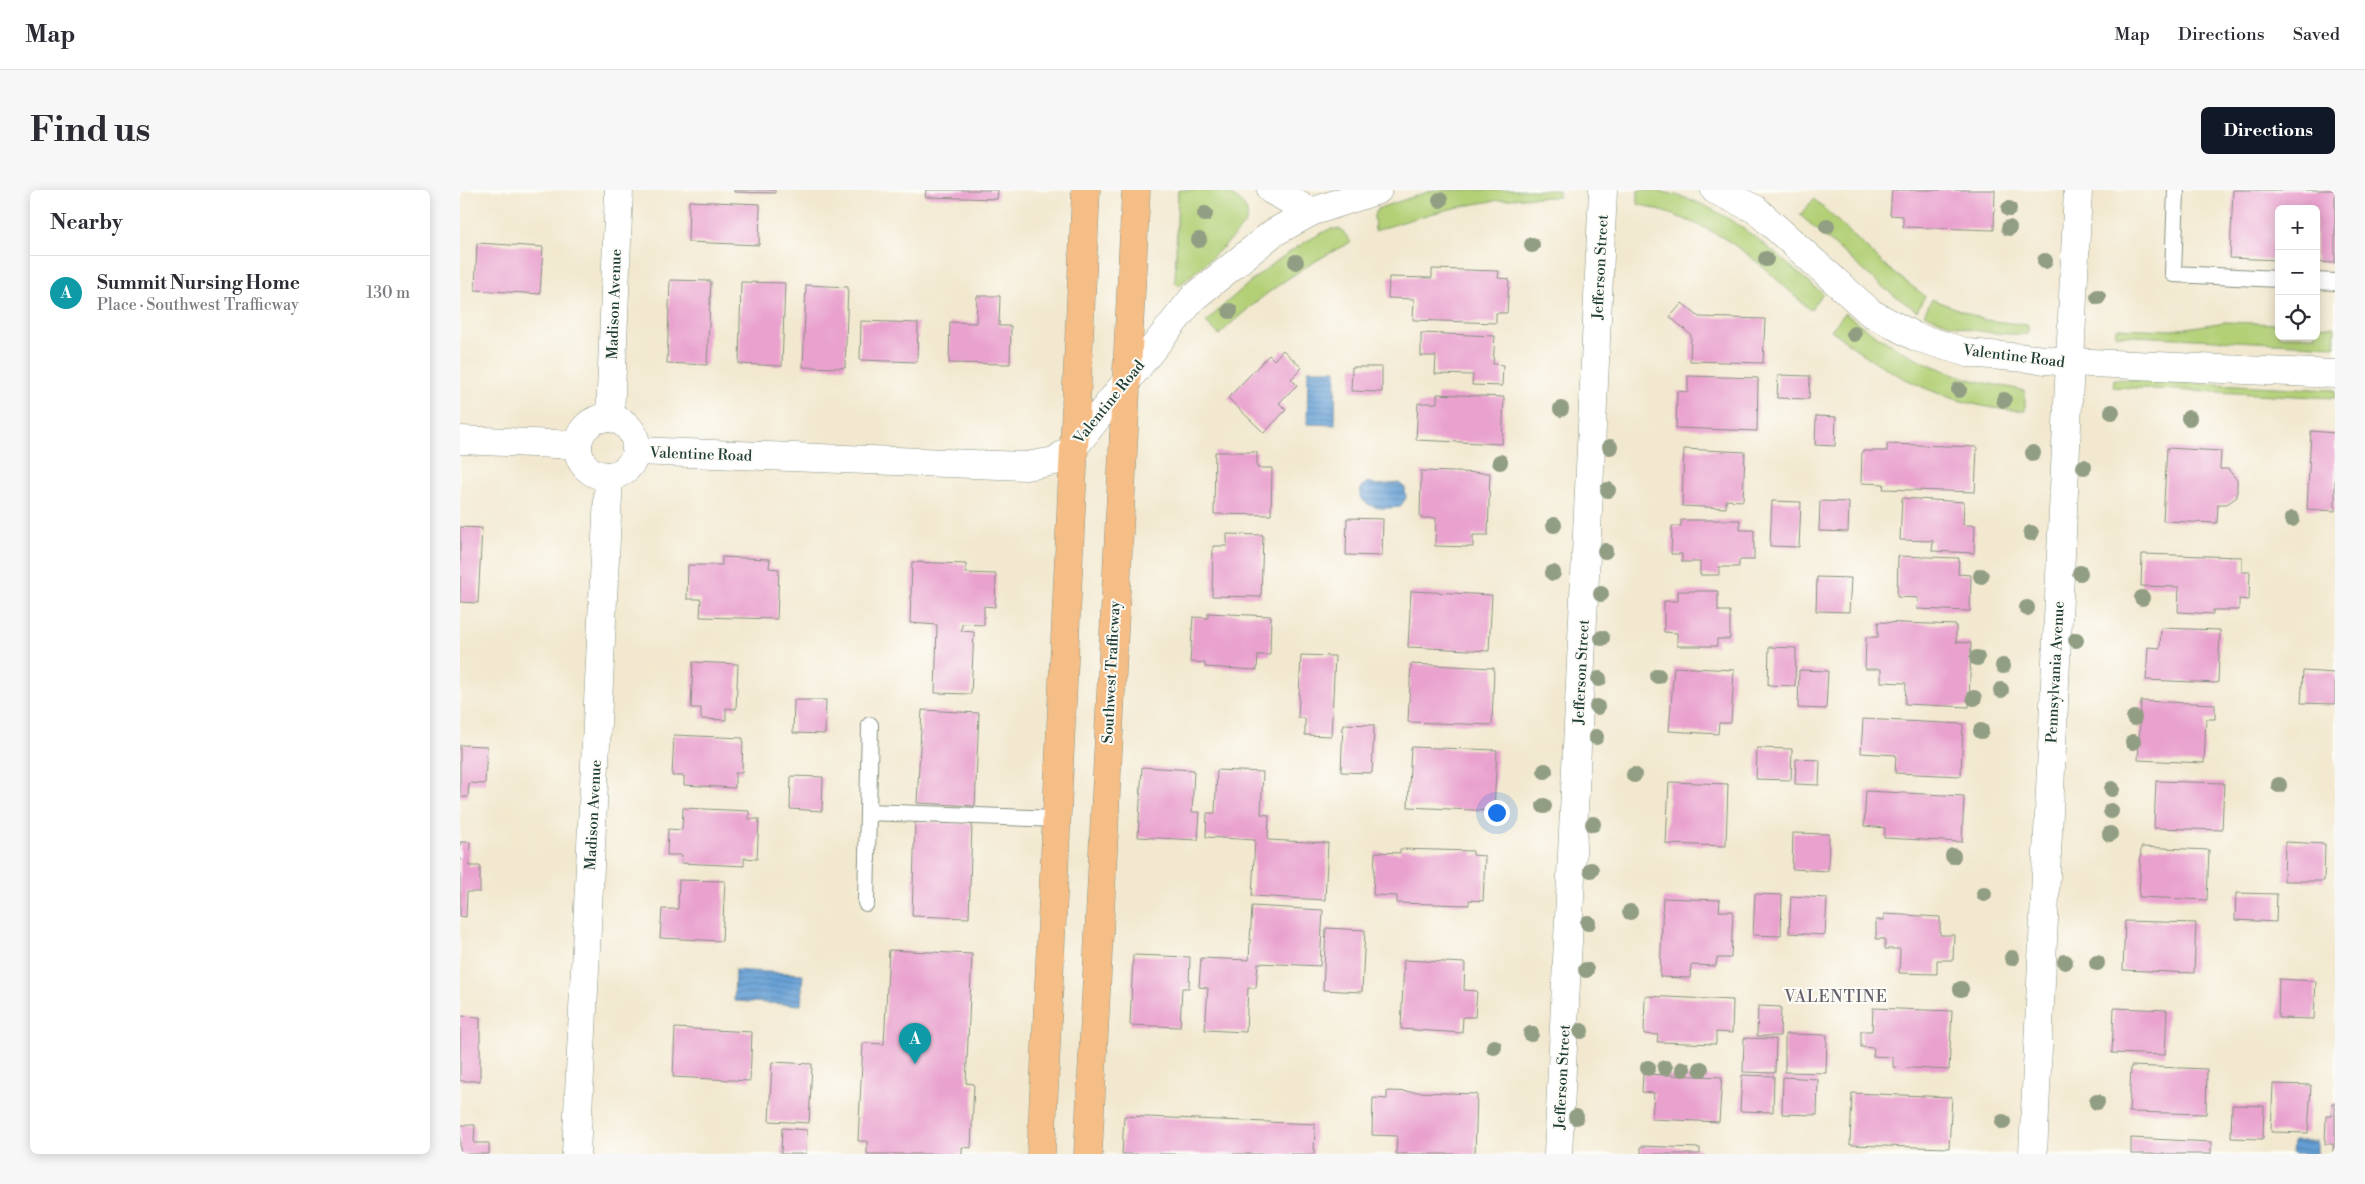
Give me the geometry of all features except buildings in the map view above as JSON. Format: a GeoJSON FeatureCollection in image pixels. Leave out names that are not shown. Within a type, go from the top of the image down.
{"type":"FeatureCollection","features":[{"type":"Feature","properties":{"kind":"main road"},"geometry":{"type":"LineString","coordinates":[[1041,1154],[1086,190]]}},
{"type":"Feature","properties":{"kind":"main road","name":"Southwest Trafficway"},"geometry":{"type":"LineString","coordinates":[[1088,1154],[1136,190]]}},
{"type":"Feature","properties":{"kind":"street","name":"Madison Avenue"},"geometry":{"type":"LineString","coordinates":[[610,418],[619,190]]}},
{"type":"Feature","properties":{"kind":"street"},"geometry":{"type":"LineString","coordinates":[[1271,190],[1311,212]]}},
{"type":"Feature","properties":{"kind":"street","name":"Valentine Road"},"geometry":{"type":"LineString","coordinates":[[636,451],[1026,466],[1055,461],[1074,446],[1192,298],[1273,233],[1311,212],[1378,190]]}},
{"type":"Feature","properties":{"kind":"street","name":"Jefferson Street"},"geometry":{"type":"LineString","coordinates":[[1558,1154],[1603,190]]}},
{"type":"Feature","properties":{"kind":"street","name":"Valentine Road"},"geometry":{"type":"LineString","coordinates":[[1715,190],[1755,209],[1870,313],[1916,337],[1968,353],[2069,362],[2335,374]]}},
{"type":"Feature","properties":{"kind":"street","name":"Pennsylvania Avenue"},"geometry":{"type":"LineString","coordinates":[[2033,1154],[2078,190]]}},
{"type":"Feature","properties":{"kind":"street"},"geometry":{"type":"LineString","coordinates":[[609,476],[599,475],[590,471],[578,455],[578,446],[580,435],[592,422],[610,418]]}},
{"type":"Feature","properties":{"kind":"street","name":"Valentine Road"},"geometry":{"type":"LineString","coordinates":[[609,476],[619,474],[627,468],[633,460],[636,451],[636,442],[627,425],[610,418]]}},
{"type":"Feature","properties":{"kind":"street"},"geometry":{"type":"LineString","coordinates":[[460,440],[578,446]]}},
{"type":"Feature","properties":{"kind":"street","name":"Madison Avenue"},"geometry":{"type":"LineString","coordinates":[[576,1154],[609,476]]}},
{"type":"Feature","properties":{"kind":"lane"},"geometry":{"type":"LineString","coordinates":[[2176,190],[2173,274],[2275,279]]}},
{"type":"Feature","properties":{"kind":"lane"},"geometry":{"type":"LineString","coordinates":[[2320,281],[2335,282]]}},
{"type":"Feature","properties":{"kind":"lane"},"geometry":{"type":"LineString","coordinates":[[866,903],[870,725]]}},
{"type":"Feature","properties":{"kind":"lane"},"geometry":{"type":"LineString","coordinates":[[868,812],[1057,819]]}},
{"type":"Feature","properties":{"kind":"green space"},"geometry":{"type":"Polygon","coordinates":[[[1178,190],[1221,190],[1239,201],[1246,209],[1247,214],[1247,219],[1237,234],[1179,286],[1175,282],[1178,190]]]}},
{"type":"Feature","properties":{"kind":"green space"},"geometry":{"type":"Polygon","coordinates":[[[1434,190],[1559,190],[1559,197],[1511,199],[1466,206],[1375,231],[1374,215],[1379,208],[1434,190]]]}},
{"type":"Feature","properties":{"kind":"green space"},"geometry":{"type":"Polygon","coordinates":[[[1638,190],[1666,193],[1691,200],[1716,211],[1761,242],[1823,294],[1810,310],[1741,249],[1730,242],[1686,220],[1638,204],[1638,190]]]}},
{"type":"Feature","properties":{"kind":"green space"},"geometry":{"type":"Polygon","coordinates":[[[1814,199],[1889,269],[1925,296],[1917,311],[1885,289],[1800,215],[1814,199]]]}},
{"type":"Feature","properties":{"kind":"green space"},"geometry":{"type":"Polygon","coordinates":[[[1330,229],[1341,229],[1351,242],[1281,283],[1219,335],[1206,322],[1265,270],[1296,248],[1330,229]]]}},
{"type":"Feature","properties":{"kind":"green space"},"geometry":{"type":"Polygon","coordinates":[[[1932,299],[1985,320],[2028,325],[2028,334],[1987,332],[1949,324],[1924,314],[1932,299]]]}},
{"type":"Feature","properties":{"kind":"green space"},"geometry":{"type":"Polygon","coordinates":[[[1845,313],[1890,344],[1938,368],[1973,380],[2025,391],[2025,411],[1971,404],[1922,387],[1898,375],[1875,362],[1831,330],[1845,313]]]}},
{"type":"Feature","properties":{"kind":"green space"},"geometry":{"type":"Polygon","coordinates":[[[2225,322],[2275,324],[2275,340],[2320,340],[2320,326],[2335,327],[2335,346],[2115,335],[2116,328],[2173,330],[2225,322]]]}},
{"type":"Feature","properties":{"kind":"green space"},"geometry":{"type":"Polygon","coordinates":[[[2114,379],[2335,390],[2335,398],[2113,387],[2114,379]]]}},
{"type":"Feature","properties":{"kind":"water"},"geometry":{"type":"Polygon","coordinates":[[[1308,370],[1336,370],[1335,425],[1307,424],[1308,370]]]}},
{"type":"Feature","properties":{"kind":"water"},"geometry":{"type":"Polygon","coordinates":[[[1368,482],[1377,485],[1399,483],[1405,488],[1406,498],[1400,507],[1383,508],[1368,504],[1360,497],[1361,487],[1368,482]]]}},
{"type":"Feature","properties":{"kind":"water"},"geometry":{"type":"Polygon","coordinates":[[[735,970],[803,974],[801,1005],[734,1001],[735,970]]]}},
{"type":"Feature","properties":{"kind":"water"},"geometry":{"type":"Polygon","coordinates":[[[2293,1141],[2317,1141],[2317,1154],[2292,1154],[2293,1141]]]}},
{"type":"Feature","properties":{"kind":"place","name":"Summit Nursing Home"},"geometry":{"type":"Point","coordinates":[915,1064]}},
{"type":"Feature","properties":{"kind":"district","name":"VALENTINE"},"geometry":{"type":"Point","coordinates":[1836,996]}}]}
